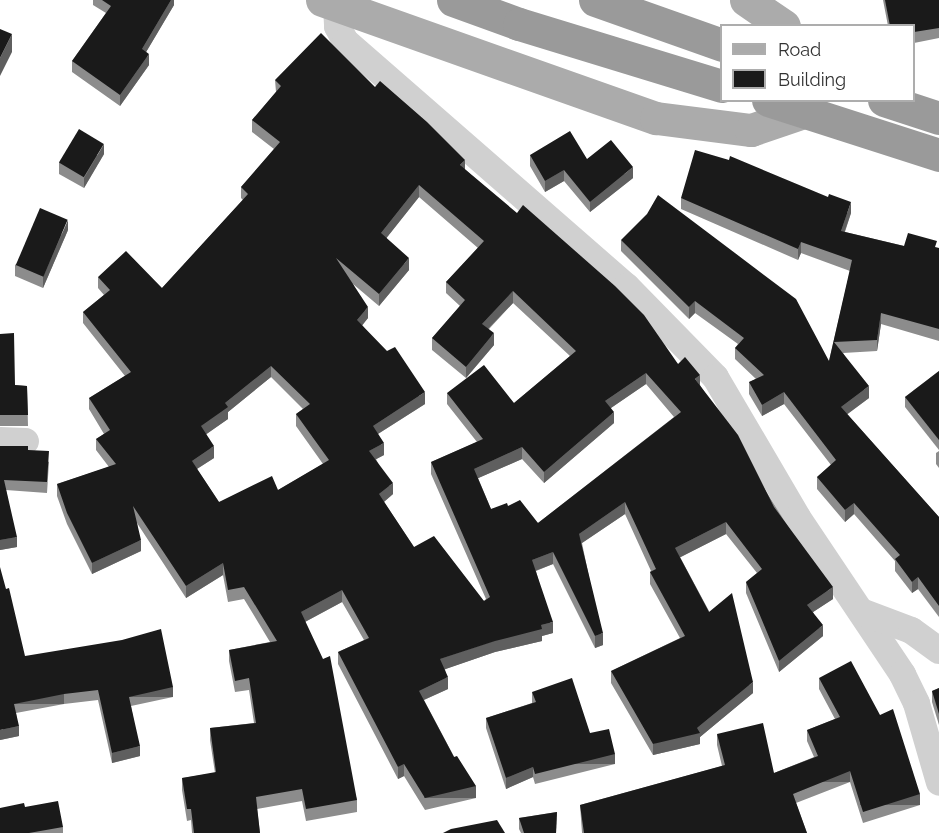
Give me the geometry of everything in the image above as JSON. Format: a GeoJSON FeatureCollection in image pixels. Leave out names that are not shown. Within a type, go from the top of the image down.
{"type":"FeatureCollection","features":[{"type":"Feature","properties":{"kind":"highway"},"geometry":{"type":"LineString","coordinates":[[453,0],[519,24],[720,85]]}},
{"type":"Feature","properties":{"kind":"highway"},"geometry":{"type":"LineString","coordinates":[[595,0],[720,44]]}},
{"type":"Feature","properties":{"kind":"highway"},"geometry":{"type":"LineString","coordinates":[[774,102],[939,155]]}},
{"type":"Feature","properties":{"kind":"highway"},"geometry":{"type":"LineString","coordinates":[[890,102],[939,118]]}},
{"type":"Feature","properties":{"kind":"main road"},"geometry":{"type":"LineString","coordinates":[[746,0],[781,24]]}},
{"type":"Feature","properties":{"kind":"main road"},"geometry":{"type":"LineString","coordinates":[[329,3],[656,118],[751,130],[804,112]]}},
{"type":"Feature","properties":{"kind":"street"},"geometry":{"type":"LineString","coordinates":[[329,3],[345,41],[626,286],[680,338],[715,377],[797,516],[863,612],[902,674],[916,703],[939,782]]}},
{"type":"Feature","properties":{"kind":"street"},"geometry":{"type":"LineString","coordinates":[[863,612],[911,630],[939,650]]}},
{"type":"Feature","properties":{"kind":"building"},"geometry":{"type":"Polygon","coordinates":[[[102,0],[171,0],[142,49],[149,54],[120,95],[72,61],[111,6],[102,0]]]}},
{"type":"Feature","properties":{"kind":"building"},"geometry":{"type":"Polygon","coordinates":[[[885,0],[939,0],[939,28],[915,32],[915,24],[890,24],[885,0]]]}},
{"type":"Feature","properties":{"kind":"building"},"geometry":{"type":"Polygon","coordinates":[[[0,29],[12,34],[0,58],[0,29]]]}},
{"type":"Feature","properties":{"kind":"building"},"geometry":{"type":"Polygon","coordinates":[[[321,33],[375,87],[380,81],[427,122],[465,160],[460,165],[517,213],[523,205],[615,286],[644,315],[678,364],[685,357],[700,375],[695,379],[738,435],[774,507],[833,587],[807,605],[823,625],[779,661],[746,582],[762,569],[726,522],[675,548],[709,612],[732,593],[753,682],[697,728],[700,733],[653,744],[611,671],[685,636],[650,572],[656,569],[625,502],[579,534],[603,633],[595,636],[553,552],[532,560],[553,622],[541,625],[542,629],[440,659],[448,677],[419,691],[454,757],[457,756],[476,786],[425,798],[404,764],[398,767],[338,652],[369,638],[342,590],[301,612],[323,659],[330,656],[357,800],[306,809],[302,789],[256,797],[260,833],[194,833],[191,809],[187,809],[182,778],[216,772],[210,728],[256,723],[249,678],[235,681],[229,650],[277,641],[244,587],[228,590],[223,563],[186,586],[133,506],[141,540],[92,563],[67,513],[57,484],[116,464],[96,439],[110,430],[89,398],[131,372],[83,312],[110,290],[98,277],[126,251],[162,288],[248,194],[241,187],[280,142],[252,120],[281,86],[275,80],[321,33]],[[419,185],[381,233],[409,258],[379,294],[336,258],[368,307],[357,320],[387,351],[395,347],[425,392],[373,426],[384,443],[369,451],[393,483],[379,494],[414,547],[434,536],[484,601],[490,597],[431,462],[483,439],[447,393],[484,365],[514,403],[576,351],[513,291],[482,324],[494,333],[466,367],[432,338],[465,300],[446,282],[484,241],[419,185]],[[271,366],[225,403],[228,407],[201,426],[214,446],[192,461],[219,502],[272,476],[278,490],[329,460],[296,414],[310,404],[271,366]],[[646,373],[605,401],[614,412],[544,472],[522,447],[474,469],[491,509],[507,503],[508,506],[520,500],[538,523],[681,412],[646,373]]]}},
{"type":"Feature","properties":{"kind":"building"},"geometry":{"type":"Polygon","coordinates":[[[79,129],[104,144],[84,177],[59,162],[79,129]]]}},
{"type":"Feature","properties":{"kind":"building"},"geometry":{"type":"Polygon","coordinates":[[[570,131],[587,159],[611,140],[633,167],[590,202],[564,170],[545,181],[530,155],[570,131]]]}},
{"type":"Feature","properties":{"kind":"building"},"geometry":{"type":"Polygon","coordinates":[[[695,150],[729,160],[730,156],[828,197],[829,194],[851,202],[841,231],[904,246],[908,233],[937,241],[935,247],[939,248],[939,329],[881,313],[877,340],[834,342],[869,386],[841,407],[939,517],[939,606],[918,577],[912,582],[895,559],[900,555],[854,503],[845,510],[817,477],[836,460],[784,392],[762,405],[749,382],[764,375],[735,348],[744,338],[695,301],[689,307],[621,240],[647,214],[658,195],[796,299],[829,361],[852,260],[801,242],[798,249],[681,198],[695,150]]]}},
{"type":"Feature","properties":{"kind":"building"},"geometry":{"type":"Polygon","coordinates":[[[40,208],[68,220],[43,277],[16,265],[40,208]]]}},
{"type":"Feature","properties":{"kind":"building"},"geometry":{"type":"Polygon","coordinates":[[[14,333],[15,385],[27,386],[28,415],[0,415],[0,334],[14,333]]]}},
{"type":"Feature","properties":{"kind":"building"},"geometry":{"type":"Polygon","coordinates":[[[939,371],[939,440],[905,397],[939,371]]]}},
{"type":"Feature","properties":{"kind":"building"},"geometry":{"type":"Polygon","coordinates":[[[0,446],[28,446],[28,450],[49,451],[47,482],[4,480],[17,537],[0,540],[0,446]]]}},
{"type":"Feature","properties":{"kind":"building"},"geometry":{"type":"Polygon","coordinates":[[[0,567],[6,589],[9,588],[25,656],[122,640],[161,629],[173,687],[129,697],[140,746],[112,753],[98,690],[14,704],[19,726],[0,730],[0,567]]]}},
{"type":"Feature","properties":{"kind":"building"},"geometry":{"type":"Polygon","coordinates":[[[851,661],[880,715],[893,709],[920,794],[863,812],[850,771],[793,794],[807,833],[584,833],[580,805],[725,765],[717,734],[763,723],[774,773],[818,756],[807,730],[840,717],[819,678],[851,661]]]}},
{"type":"Feature","properties":{"kind":"building"},"geometry":{"type":"Polygon","coordinates":[[[572,678],[590,733],[609,729],[615,754],[535,774],[533,767],[506,778],[486,718],[536,702],[532,692],[572,678]]]}},
{"type":"Feature","properties":{"kind":"building"},"geometry":{"type":"Polygon","coordinates":[[[939,688],[939,714],[932,691],[939,688]]]}},
{"type":"Feature","properties":{"kind":"building"},"geometry":{"type":"Polygon","coordinates":[[[58,801],[63,827],[29,833],[0,833],[0,808],[24,803],[25,807],[58,801]]]}},
{"type":"Feature","properties":{"kind":"building"},"geometry":{"type":"Polygon","coordinates":[[[557,812],[556,833],[524,833],[519,818],[557,812]]]}},
{"type":"Feature","properties":{"kind":"building"},"geometry":{"type":"Polygon","coordinates":[[[497,820],[505,833],[443,833],[451,829],[497,820]]]}}]}
